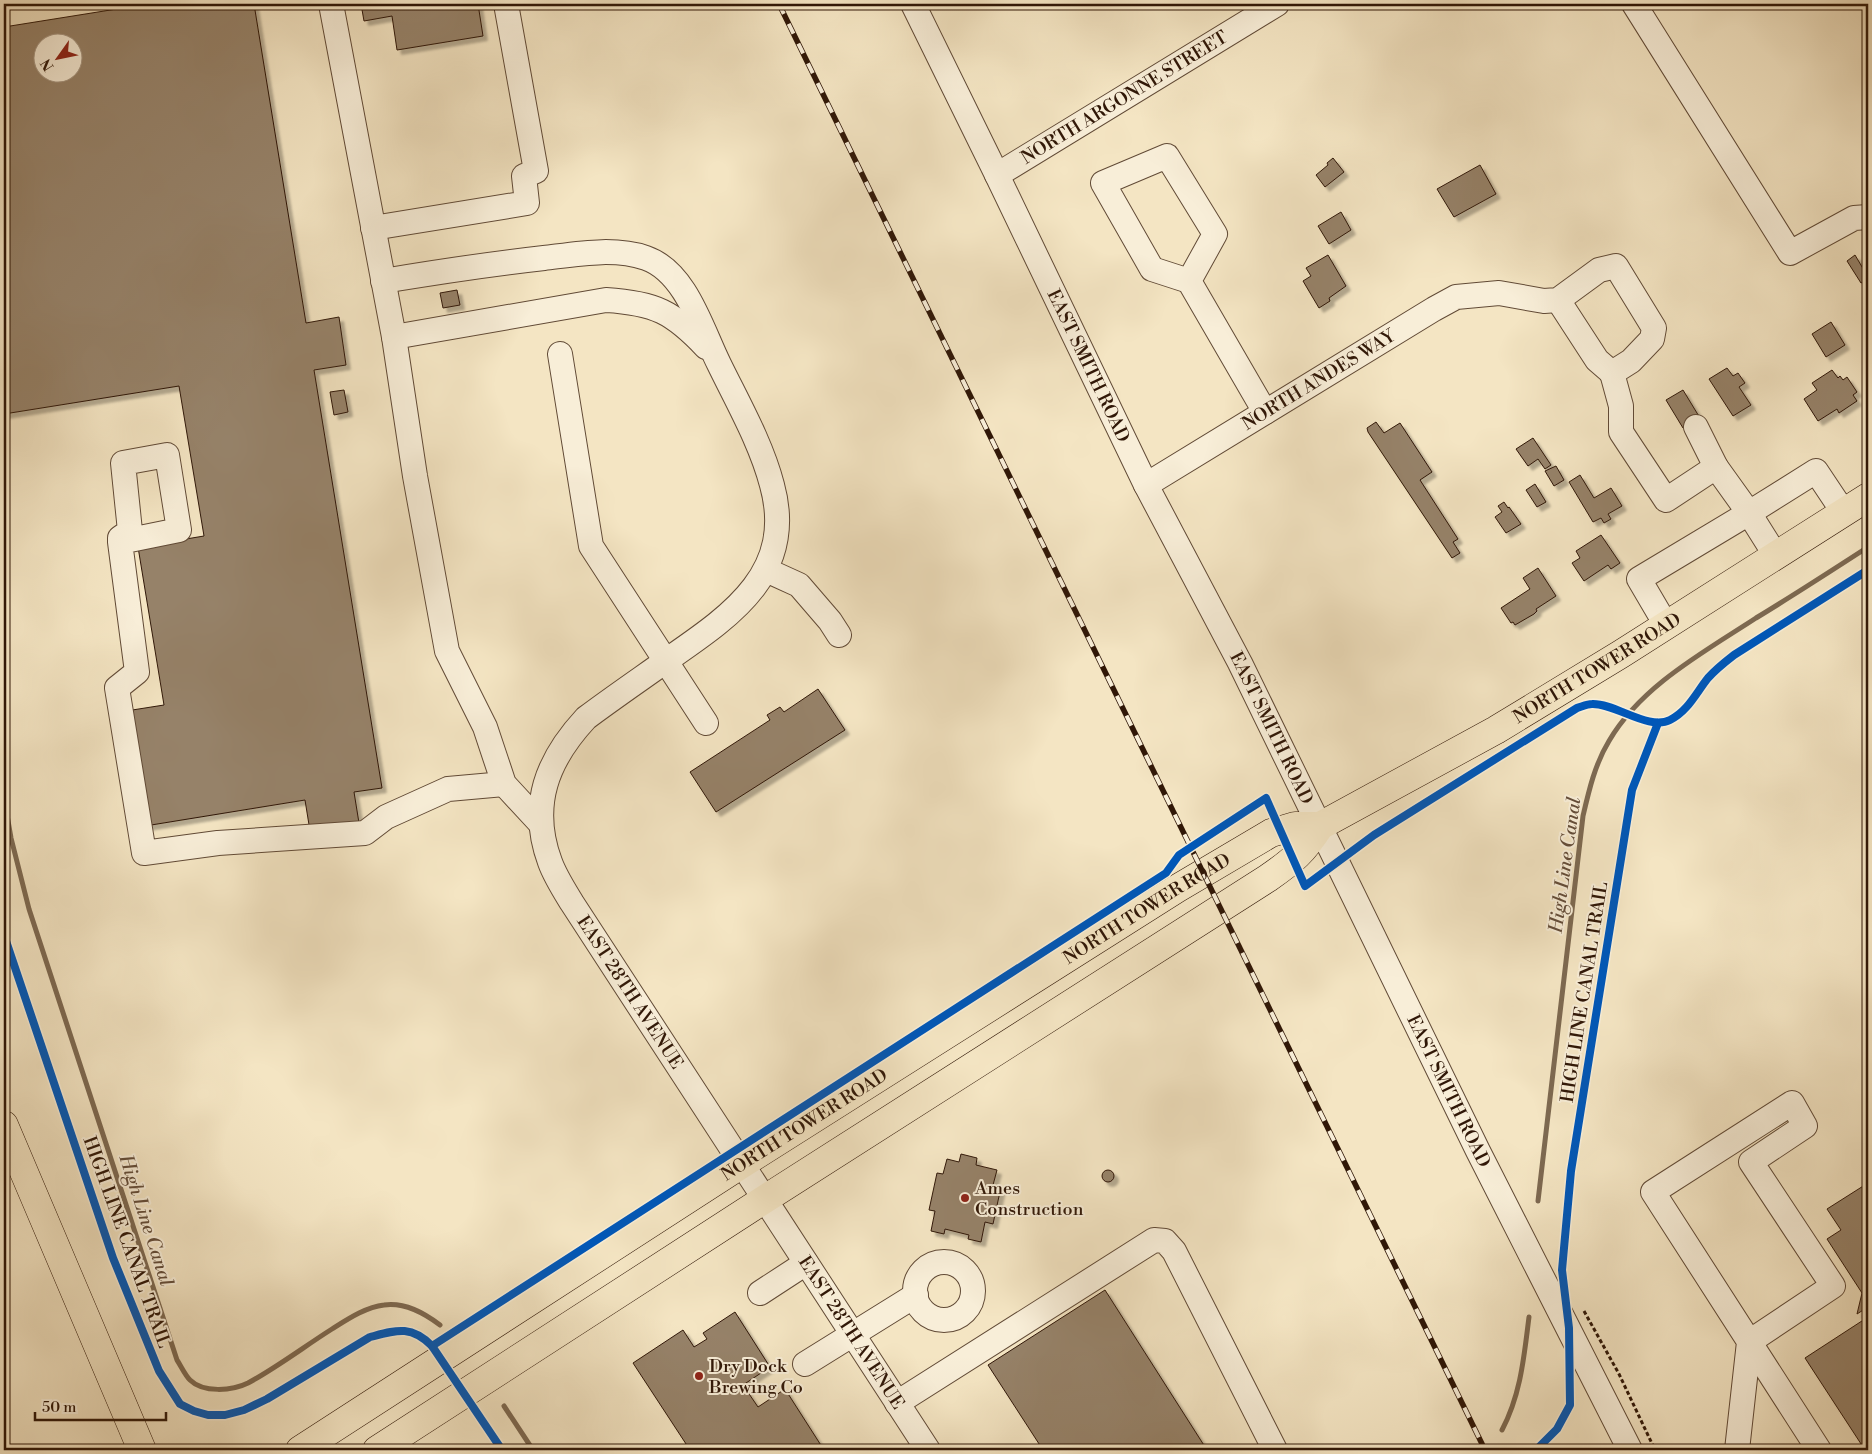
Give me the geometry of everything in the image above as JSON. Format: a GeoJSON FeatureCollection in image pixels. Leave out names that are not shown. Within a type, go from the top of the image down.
{"type":"FeatureCollection","features":[{"type":"Feature","properties":{"kind":"main road","name":"NORTH TOWER ROAD"},"geometry":{"type":"LineString","coordinates":[[377,1450],[765,1199],[1268,878],[1294,860],[1307,846],[1320,826],[1496,730],[1868,497]]}},
{"type":"Feature","properties":{"kind":"main road","name":"NORTH TOWER ROAD"},"geometry":{"type":"LineString","coordinates":[[300,1450],[742,1164],[1249,845],[1280,829],[1295,826],[1320,826]]}},
{"type":"Feature","properties":{"kind":"main road"},"geometry":{"type":"LineString","coordinates":[[4,1125],[141,1445]]}},
{"type":"Feature","properties":{"kind":"street"},"geometry":{"type":"LineString","coordinates":[[330,4],[394,337],[415,476],[447,651],[485,727],[504,784],[541,824]]}},
{"type":"Feature","properties":{"kind":"street"},"geometry":{"type":"LineString","coordinates":[[373,228],[526,203],[524,176],[536,171],[506,4]]}},
{"type":"Feature","properties":{"kind":"street","name":"EAST SMITH ROAD"},"geometry":{"type":"LineString","coordinates":[[913,4],[1146,485],[1240,663],[1478,1151],[1630,1450]]}},
{"type":"Feature","properties":{"kind":"street","name":"NORTH ARGONNE STREET"},"geometry":{"type":"LineString","coordinates":[[997,174],[1277,4]]}},
{"type":"Feature","properties":{"kind":"street"},"geometry":{"type":"LineString","coordinates":[[1634,4],[1790,253],[1854,218],[1868,217]]}},
{"type":"Feature","properties":{"kind":"street"},"geometry":{"type":"LineString","coordinates":[[1189,281],[1215,234],[1167,156],[1103,183],[1152,269],[1189,281],[1266,412]]}},
{"type":"Feature","properties":{"kind":"street","name":"EAST 28TH AVENUE"},"geometry":{"type":"LineString","coordinates":[[383,281],[461,268],[610,252],[647,258],[673,275],[697,313],[714,354],[748,424],[773,486],[777,529],[773,550],[766,570],[750,593],[729,615],[586,718],[569,737],[560,748],[546,783],[542,800],[541,824],[550,862],[559,881],[928,1450]]}},
{"type":"Feature","properties":{"kind":"street"},"geometry":{"type":"LineString","coordinates":[[1612,373],[1631,361],[1652,339],[1654,328],[1616,266],[1599,270],[1558,300],[1597,360],[1612,373],[1621,406],[1621,432],[1666,500],[1716,467]]}},
{"type":"Feature","properties":{"kind":"street","name":"NORTH ANDES WAY"},"geometry":{"type":"LineString","coordinates":[[1146,485],[1456,297],[1498,293],[1544,301],[1558,300]]}},
{"type":"Feature","properties":{"kind":"street"},"geometry":{"type":"LineString","coordinates":[[394,337],[606,300],[634,302],[661,310],[686,326],[714,354]]}},
{"type":"Feature","properties":{"kind":"street"},"geometry":{"type":"LineString","coordinates":[[560,354],[591,546],[706,723]]}},
{"type":"Feature","properties":{"kind":"street"},"geometry":{"type":"LineString","coordinates":[[1696,428],[1716,467],[1776,556]]}},
{"type":"Feature","properties":{"kind":"street"},"geometry":{"type":"LineString","coordinates":[[1666,625],[1639,579],[1816,471],[1844,513]]}},
{"type":"Feature","properties":{"kind":"street"},"geometry":{"type":"LineString","coordinates":[[120,542],[137,672],[117,688],[144,853],[218,843],[364,832],[386,817],[448,789],[504,784]]}},
{"type":"Feature","properties":{"kind":"street"},"geometry":{"type":"LineString","coordinates":[[766,570],[799,585],[830,621],[838,636]]}},
{"type":"Feature","properties":{"kind":"street"},"geometry":{"type":"LineString","coordinates":[[1737,1450],[1749,1342],[1832,1286],[1751,1162],[1806,1126],[1792,1103],[1653,1192],[1749,1342],[1819,1450]]}},
{"type":"Feature","properties":{"kind":"street"},"geometry":{"type":"LineString","coordinates":[[897,1403],[1154,1240],[1165,1241],[1174,1251],[1276,1450]]}},
{"type":"Feature","properties":{"kind":"street"},"geometry":{"type":"LineString","coordinates":[[760,1292],[806,1263]]}},
{"type":"Feature","properties":{"kind":"street"},"geometry":{"type":"LineString","coordinates":[[805,1364],[916,1295]]}},
{"type":"Feature","properties":{"kind":"building"},"geometry":{"type":"Polygon","coordinates":[[[148,4],[254,4],[306,323],[339,317],[346,365],[314,370],[382,788],[354,792],[359,823],[310,831],[305,800],[145,826],[126,711],[164,705],[138,547],[204,536],[179,386],[4,414],[4,27],[148,4]]]}},
{"type":"Feature","properties":{"kind":"building"},"geometry":{"type":"Polygon","coordinates":[[[361,4],[478,4],[483,36],[397,50],[392,16],[364,21],[361,4]]]}},
{"type":"Feature","properties":{"kind":"building"},"geometry":{"type":"Polygon","coordinates":[[[1333,158],[1344,172],[1325,187],[1316,175],[1333,158]]]}},
{"type":"Feature","properties":{"kind":"building"},"geometry":{"type":"Polygon","coordinates":[[[1480,165],[1496,194],[1454,217],[1437,189],[1480,165]]]}},
{"type":"Feature","properties":{"kind":"building"},"geometry":{"type":"Polygon","coordinates":[[[1341,212],[1351,230],[1329,244],[1318,226],[1341,212]]]}},
{"type":"Feature","properties":{"kind":"building"},"geometry":{"type":"Polygon","coordinates":[[[1328,255],[1346,286],[1329,298],[1330,301],[1319,308],[1303,281],[1311,276],[1306,268],[1328,255]]]}},
{"type":"Feature","properties":{"kind":"building"},"geometry":{"type":"Polygon","coordinates":[[[1855,255],[1868,277],[1868,284],[1865,281],[1861,283],[1847,261],[1855,255]]]}},
{"type":"Feature","properties":{"kind":"building"},"geometry":{"type":"Polygon","coordinates":[[[457,290],[460,305],[443,308],[440,293],[457,290]]]}},
{"type":"Feature","properties":{"kind":"building"},"geometry":{"type":"Polygon","coordinates":[[[1831,322],[1845,345],[1826,357],[1812,334],[1831,322]]]}},
{"type":"Feature","properties":{"kind":"building"},"geometry":{"type":"Polygon","coordinates":[[[1727,368],[1733,376],[1738,373],[1745,383],[1739,387],[1751,405],[1733,416],[1709,379],[1727,368]]]}},
{"type":"Feature","properties":{"kind":"building"},"geometry":{"type":"Polygon","coordinates":[[[1832,370],[1838,378],[1840,376],[1843,380],[1847,377],[1857,392],[1853,395],[1857,401],[1839,413],[1837,409],[1818,421],[1804,399],[1817,390],[1812,383],[1832,370]]]}},
{"type":"Feature","properties":{"kind":"building"},"geometry":{"type":"Polygon","coordinates":[[[344,390],[348,412],[334,415],[330,392],[344,390]]]}},
{"type":"Feature","properties":{"kind":"building"},"geometry":{"type":"Polygon","coordinates":[[[1683,390],[1700,418],[1683,428],[1666,400],[1683,390]]]}},
{"type":"Feature","properties":{"kind":"building"},"geometry":{"type":"Polygon","coordinates":[[[1376,422],[1384,433],[1400,423],[1432,472],[1420,480],[1458,539],[1453,542],[1460,553],[1452,558],[1368,432],[1367,428],[1376,422]]]}},
{"type":"Feature","properties":{"kind":"building"},"geometry":{"type":"Polygon","coordinates":[[[1533,438],[1551,465],[1545,469],[1538,459],[1528,466],[1516,449],[1533,438]]]}},
{"type":"Feature","properties":{"kind":"building"},"geometry":{"type":"Polygon","coordinates":[[[1556,466],[1564,480],[1554,486],[1545,471],[1556,466]]]}},
{"type":"Feature","properties":{"kind":"building"},"geometry":{"type":"Polygon","coordinates":[[[1580,475],[1594,498],[1611,488],[1622,506],[1608,514],[1611,519],[1604,523],[1601,518],[1593,522],[1569,482],[1580,475]]]}},
{"type":"Feature","properties":{"kind":"building"},"geometry":{"type":"Polygon","coordinates":[[[1535,484],[1546,502],[1537,507],[1526,490],[1535,484]]]}},
{"type":"Feature","properties":{"kind":"building"},"geometry":{"type":"Polygon","coordinates":[[[1504,502],[1521,524],[1506,533],[1495,517],[1502,512],[1498,506],[1504,502]]]}},
{"type":"Feature","properties":{"kind":"building"},"geometry":{"type":"Polygon","coordinates":[[[1601,535],[1620,563],[1611,569],[1608,565],[1584,581],[1572,563],[1580,558],[1576,551],[1601,535]]]}},
{"type":"Feature","properties":{"kind":"building"},"geometry":{"type":"Polygon","coordinates":[[[1538,568],[1556,596],[1536,609],[1537,611],[1534,614],[1515,625],[1513,622],[1511,623],[1501,608],[1530,589],[1523,578],[1538,568]]]}},
{"type":"Feature","properties":{"kind":"building"},"geometry":{"type":"Polygon","coordinates":[[[818,689],[845,730],[716,812],[690,772],[770,720],[767,715],[780,707],[784,712],[818,689]]]}},
{"type":"Feature","properties":{"kind":"building","name":"Ames Construction"},"geometry":{"type":"Polygon","coordinates":[[[961,1154],[977,1158],[976,1165],[997,1170],[993,1185],[1001,1187],[993,1224],[985,1222],[981,1242],[968,1239],[969,1235],[945,1229],[944,1234],[931,1231],[935,1211],[929,1210],[937,1173],[943,1174],[947,1159],[959,1162],[961,1154]]]}},
{"type":"Feature","properties":{"kind":"building"},"geometry":{"type":"Polygon","coordinates":[[[1110,1170],[1113,1171],[1113,1181],[1106,1182],[1103,1181],[1102,1174],[1103,1171],[1110,1170]]]}},
{"type":"Feature","properties":{"kind":"building"},"geometry":{"type":"Polygon","coordinates":[[[1868,1183],[1868,1307],[1857,1314],[1862,1293],[1827,1239],[1841,1230],[1827,1209],[1868,1183]]]}},
{"type":"Feature","properties":{"kind":"building"},"geometry":{"type":"Polygon","coordinates":[[[1105,1290],[1207,1450],[1043,1450],[988,1365],[1105,1290]]]}},
{"type":"Feature","properties":{"kind":"building","name":"Dry Dock Brewing Co"},"geometry":{"type":"Polygon","coordinates":[[[735,1312],[770,1367],[743,1385],[758,1407],[785,1389],[824,1450],[690,1450],[633,1363],[683,1330],[694,1347],[707,1339],[703,1333],[735,1312]]]}},
{"type":"Feature","properties":{"kind":"building"},"geometry":{"type":"Polygon","coordinates":[[[1868,1317],[1868,1450],[1865,1450],[1805,1358],[1868,1317]]]}},
{"type":"Feature","properties":{"kind":"waterway","name":"High Line Canal"},"geometry":{"type":"LineString","coordinates":[[1538,1201],[1583,816],[1593,777],[1604,750],[1622,721],[1638,703],[1675,672],[1695,657],[1868,547]]}},
{"type":"Feature","properties":{"kind":"waterway","name":"High Line Canal"},"geometry":{"type":"LineString","coordinates":[[4,798],[11,838],[29,909],[177,1360],[188,1378],[196,1384],[210,1389],[226,1389],[241,1386],[269,1371],[351,1318],[377,1306],[399,1305],[407,1307],[427,1316],[440,1325]]}},
{"type":"Feature","properties":{"kind":"waterway","name":"High Line Canal"},"geometry":{"type":"LineString","coordinates":[[1502,1430],[1518,1389],[1529,1317]]}},
{"type":"Feature","properties":{"kind":"waterway","name":"High Line Canal"},"geometry":{"type":"LineString","coordinates":[[504,1406],[533,1450]]}},
{"type":"Feature","properties":{"kind":"railway"},"geometry":{"type":"LineString","coordinates":[[779,4],[1485,1450]]}},
{"type":"Feature","properties":{"kind":"cycle path"},"geometry":{"type":"LineString","coordinates":[[432,1346],[1166,873],[1179,855],[1266,798],[1305,886],[1374,835],[1577,708],[1590,704],[1601,705],[1642,720],[1652,722],[1670,720],[1682,712],[1708,678],[1734,655],[1868,570]]}},
{"type":"Feature","properties":{"kind":"cycle path","name":"HIGH LINE CANAL TRAIL"},"geometry":{"type":"LineString","coordinates":[[1536,1450],[1557,1429],[1570,1405],[1569,1328],[1562,1270],[1571,1171],[1632,790],[1658,723]]}},
{"type":"Feature","properties":{"kind":"cycle path","name":"HIGH LINE CANAL TRAIL"},"geometry":{"type":"LineString","coordinates":[[4,935],[113,1258],[159,1371],[180,1404],[208,1415],[225,1415],[244,1410],[267,1399],[370,1337],[388,1332],[403,1331],[417,1335],[432,1346],[502,1450]]}},
{"type":"Feature","properties":{"kind":"place","name":"Ames Construction"},"geometry":{"type":"Point","coordinates":[965,1198]}},
{"type":"Feature","properties":{"kind":"place","name":"Dry Dock Brewing Co"},"geometry":{"type":"Point","coordinates":[699,1376]}}]}
